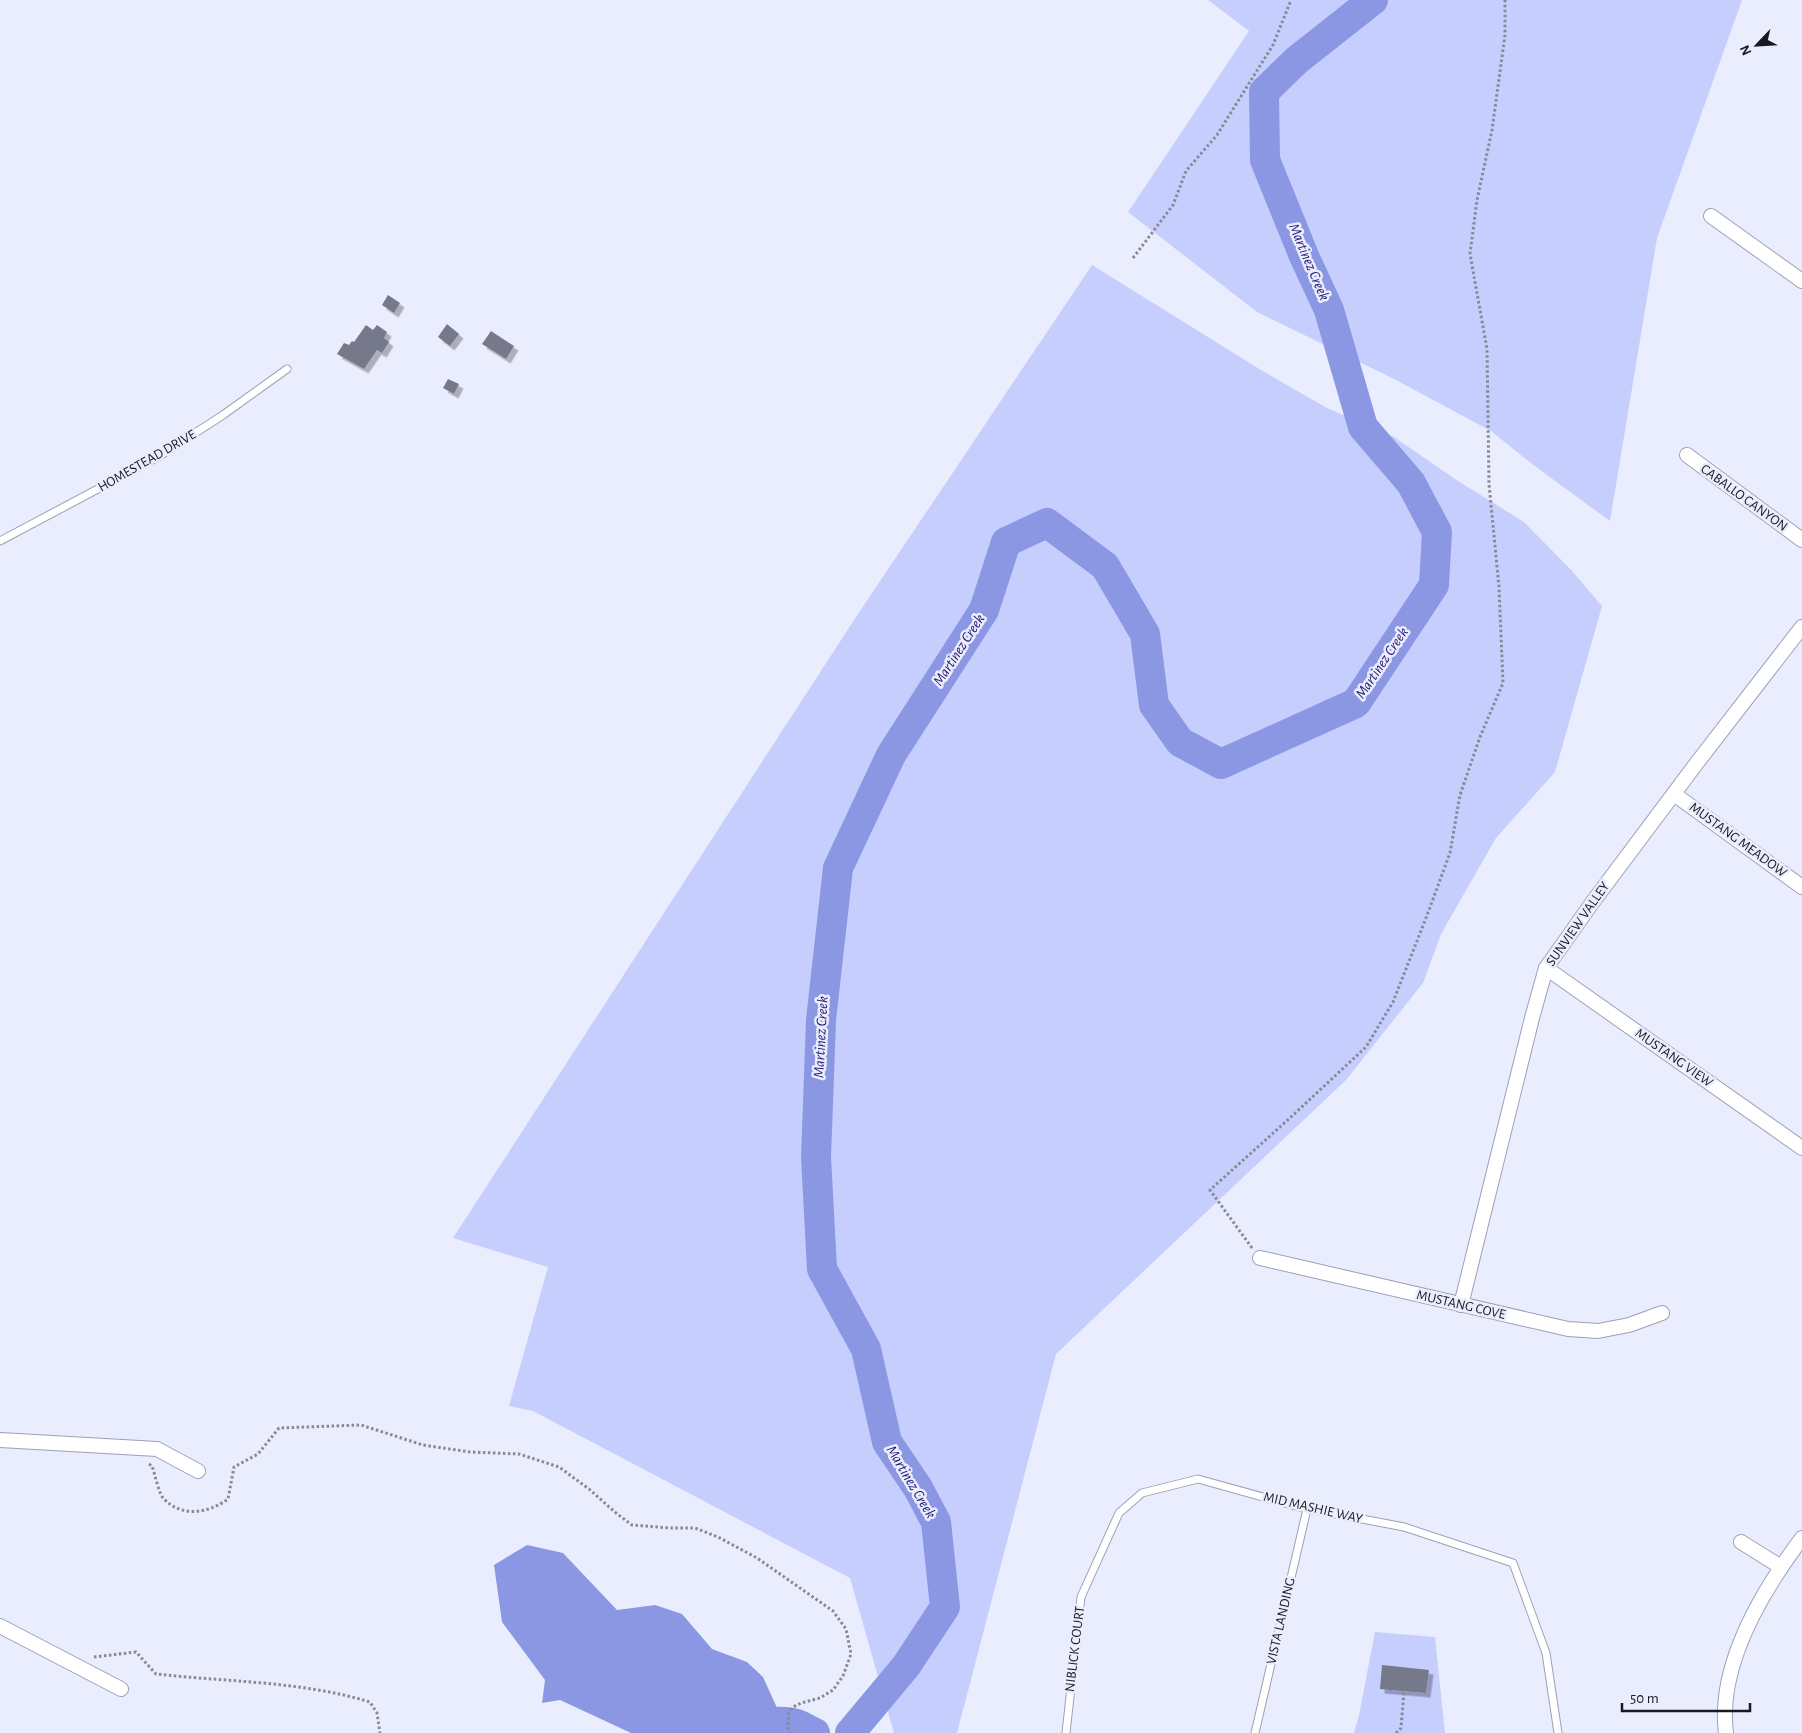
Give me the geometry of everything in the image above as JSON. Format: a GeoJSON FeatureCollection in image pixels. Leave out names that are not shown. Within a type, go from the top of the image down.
{"type":"FeatureCollection","features":[{"type":"Feature","properties":{"kind":"street"},"geometry":{"type":"LineString","coordinates":[[1711,216],[1802,281]]}},
{"type":"Feature","properties":{"kind":"street","name":"CABALLO CANYON"},"geometry":{"type":"LineString","coordinates":[[1686,455],[1802,540]]}},
{"type":"Feature","properties":{"kind":"street","name":"SUNVIEW VALLEY"},"geometry":{"type":"LineString","coordinates":[[1461,1305],[1546,968],[1592,903],[1802,627]]}},
{"type":"Feature","properties":{"kind":"street","name":"MUSTANG MEADOW"},"geometry":{"type":"LineString","coordinates":[[1674,794],[1802,887]]}},
{"type":"Feature","properties":{"kind":"street","name":"MUSTANG VIEW"},"geometry":{"type":"LineString","coordinates":[[1546,968],[1802,1148]]}},
{"type":"Feature","properties":{"kind":"street","name":"MUSTANG COVE"},"geometry":{"type":"LineString","coordinates":[[1260,1258],[1568,1329],[1598,1331],[1629,1325],[1662,1313]]}},
{"type":"Feature","properties":{"kind":"street"},"geometry":{"type":"LineString","coordinates":[[0,1440],[157,1449],[198,1471]]}},
{"type":"Feature","properties":{"kind":"street"},"geometry":{"type":"LineString","coordinates":[[1726,1733],[1726,1703],[1730,1676],[1739,1646],[1760,1600],[1802,1538]]}},
{"type":"Feature","properties":{"kind":"street"},"geometry":{"type":"LineString","coordinates":[[1741,1542],[1781,1567]]}},
{"type":"Feature","properties":{"kind":"street"},"geometry":{"type":"LineString","coordinates":[[0,1626],[121,1689]]}},
{"type":"Feature","properties":{"kind":"lane","name":"HOMESTEAD DRIVE"},"geometry":{"type":"LineString","coordinates":[[0,540],[158,457],[223,415],[288,369]]}},
{"type":"Feature","properties":{"kind":"lane","name":"MID MASHIE WAY"},"geometry":{"type":"LineString","coordinates":[[1119,1514],[1142,1493],[1198,1478],[1307,1509],[1404,1527],[1513,1563],[1546,1653],[1558,1733]]}},
{"type":"Feature","properties":{"kind":"lane","name":"VISTA LANDING"},"geometry":{"type":"LineString","coordinates":[[1255,1733],[1307,1509]]}},
{"type":"Feature","properties":{"kind":"lane","name":"NIBLICK COURT"},"geometry":{"type":"LineString","coordinates":[[1066,1733],[1081,1597],[1119,1514]]}},
{"type":"Feature","properties":{"kind":"path"},"geometry":{"type":"LineString","coordinates":[[1133,258],[1173,205],[1186,171],[1217,135],[1273,45],[1291,0]]}},
{"type":"Feature","properties":{"kind":"path"},"geometry":{"type":"LineString","coordinates":[[1260,1258],[1210,1190],[1366,1047],[1393,1002],[1450,853],[1460,795],[1480,736],[1503,684],[1500,587],[1489,484],[1487,349],[1470,254],[1500,73],[1505,35],[1505,0]]}},
{"type":"Feature","properties":{"kind":"path"},"geometry":{"type":"LineString","coordinates":[[145,1462],[152,1466],[163,1499],[180,1510],[198,1513],[218,1506],[228,1499],[234,1467],[258,1454],[279,1428],[361,1425],[423,1445],[470,1452],[519,1454],[559,1467],[632,1525],[696,1528],[718,1537],[757,1558],[833,1611],[846,1628],[851,1654],[843,1676],[833,1690],[820,1698],[801,1703],[793,1708],[790,1713],[789,1731]]}},
{"type":"Feature","properties":{"kind":"path"},"geometry":{"type":"LineString","coordinates":[[91,1658],[136,1652],[156,1674],[300,1687],[344,1694],[370,1702],[377,1713],[380,1733]]}},
{"type":"Feature","properties":{"kind":"path"},"geometry":{"type":"LineString","coordinates":[[1396,1733],[1401,1728],[1404,1691]]}},
{"type":"Feature","properties":{"kind":"shaded area"},"geometry":{"type":"Polygon","coordinates":[[[1208,0],[1742,0],[1657,238],[1610,521],[1532,464],[1491,431],[1396,380],[1257,312],[1128,212],[1249,31],[1208,0]]]}},
{"type":"Feature","properties":{"kind":"shaded area"},"geometry":{"type":"Polygon","coordinates":[[[1092,265],[1261,370],[1327,408],[1394,437],[1458,481],[1524,522],[1572,571],[1602,606],[1555,772],[1496,838],[1441,934],[1423,983],[1346,1080],[1056,1354],[957,1733],[894,1733],[850,1578],[533,1411],[509,1406],[548,1267],[453,1238],[856,617],[1092,265]]]}},
{"type":"Feature","properties":{"kind":"shaded area"},"geometry":{"type":"Polygon","coordinates":[[[1375,1632],[1435,1637],[1445,1733],[1354,1733],[1375,1632]]]}},
{"type":"Feature","properties":{"kind":"water"},"geometry":{"type":"Polygon","coordinates":[[[527,1545],[563,1553],[617,1610],[655,1605],[682,1614],[712,1649],[747,1662],[763,1677],[783,1721],[763,1733],[631,1733],[560,1700],[542,1703],[545,1680],[502,1622],[494,1565],[527,1545]]]}},
{"type":"Feature","properties":{"kind":"building"},"geometry":{"type":"Polygon","coordinates":[[[388,295],[400,303],[394,313],[382,305],[388,295]]]}},
{"type":"Feature","properties":{"kind":"building"},"geometry":{"type":"Polygon","coordinates":[[[447,324],[459,334],[450,346],[438,337],[447,324]]]}},
{"type":"Feature","properties":{"kind":"building"},"geometry":{"type":"Polygon","coordinates":[[[366,325],[373,330],[377,325],[387,332],[384,338],[389,342],[382,353],[377,350],[364,369],[337,354],[344,343],[349,345],[352,341],[354,342],[366,325]]]}},
{"type":"Feature","properties":{"kind":"building"},"geometry":{"type":"Polygon","coordinates":[[[491,331],[514,346],[506,359],[482,344],[491,331]]]}},
{"type":"Feature","properties":{"kind":"building"},"geometry":{"type":"Polygon","coordinates":[[[448,379],[459,384],[454,394],[443,388],[448,379]]]}},
{"type":"Feature","properties":{"kind":"building"},"geometry":{"type":"Polygon","coordinates":[[[1382,1665],[1429,1670],[1426,1693],[1380,1689],[1382,1665]]]}},
{"type":"Feature","properties":{"kind":"waterway","name":"Martinez Creek"},"geometry":{"type":"LineString","coordinates":[[850,1733],[906,1666],[945,1607],[936,1522],[918,1488],[887,1442],[866,1349],[822,1269],[816,1157],[821,1020],[838,868],[891,755],[984,610],[1006,542],[1047,523],[1105,566],[1145,634],[1154,705],[1180,742],[1221,764],[1356,703],[1434,585],[1437,532],[1411,483],[1363,427],[1329,310],[1304,256],[1265,160],[1264,92],[1297,60],[1373,0]]}},
{"type":"Feature","properties":{"kind":"waterway","name":"Martinez Creek"},"geometry":{"type":"LineString","coordinates":[[735,1733],[756,1724],[782,1722],[797,1724],[815,1733]]}}]}
